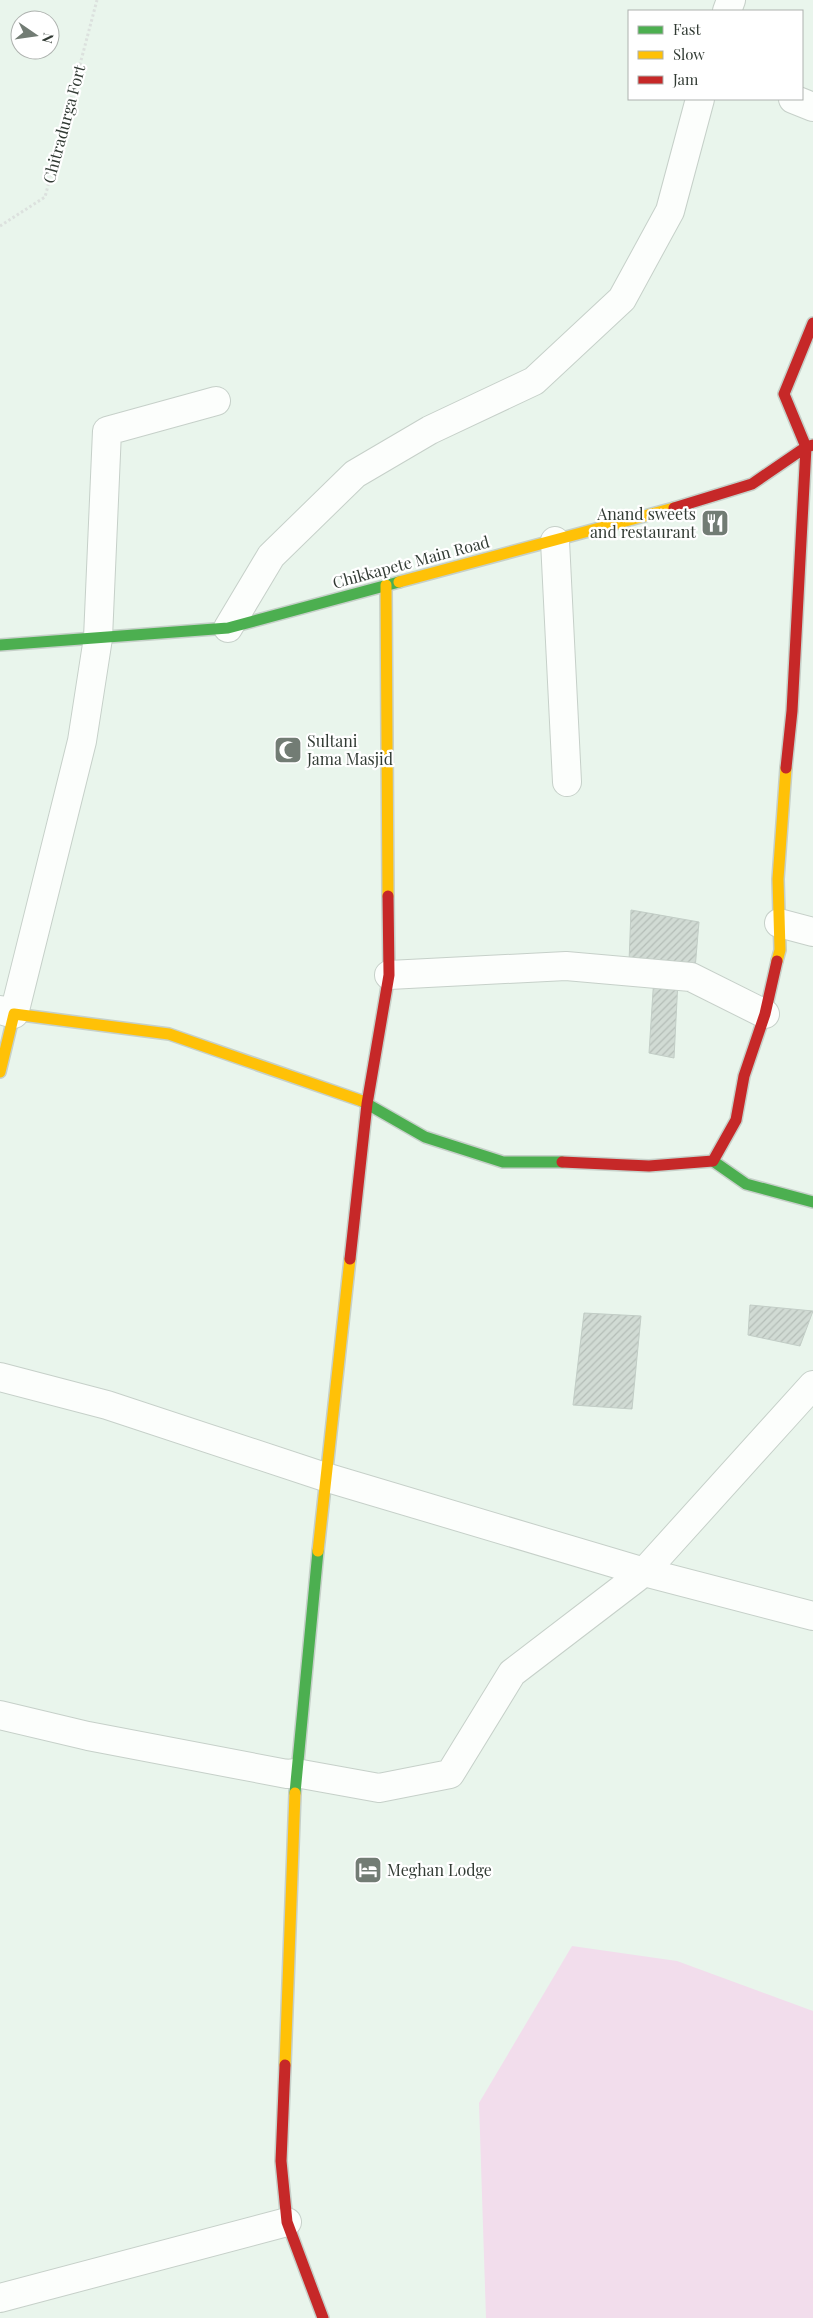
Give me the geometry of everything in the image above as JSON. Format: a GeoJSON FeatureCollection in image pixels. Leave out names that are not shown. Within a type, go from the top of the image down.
{"type":"FeatureCollection","features":[{"type":"Feature","properties":{"kind":"street"},"geometry":{"type":"LineString","coordinates":[[228,628],[271,556],[355,474],[430,430],[534,381],[622,299],[670,211],[700,100]]}},
{"type":"Feature","properties":{"kind":"street"},"geometry":{"type":"LineString","coordinates":[[796,100],[813,107]]}},
{"type":"Feature","properties":{"kind":"street"},"geometry":{"type":"LineString","coordinates":[[713,1161],[736,1120],[744,1076],[765,1014],[780,950],[778,880],[784,789],[792,711],[810,446],[784,394],[813,323]]}},
{"type":"Feature","properties":{"kind":"street"},"geometry":{"type":"LineString","coordinates":[[0,1072],[7,1012],[82,741],[98,638],[107,431],[216,401]]}},
{"type":"Feature","properties":{"kind":"street","name":"Chikkapete Main Road"},"geometry":{"type":"LineString","coordinates":[[0,645],[228,628],[636,520],[752,484],[810,446]]}},
{"type":"Feature","properties":{"kind":"street"},"geometry":{"type":"LineString","coordinates":[[555,541],[567,782]]}},
{"type":"Feature","properties":{"kind":"street"},"geometry":{"type":"LineString","coordinates":[[323,2318],[287,2222],[281,2161],[296,1773],[325,1477],[367,1104],[389,975],[386,585]]}},
{"type":"Feature","properties":{"kind":"street"},"geometry":{"type":"LineString","coordinates":[[779,923],[813,932]]}},
{"type":"Feature","properties":{"kind":"street"},"geometry":{"type":"LineString","coordinates":[[389,975],[566,966],[691,977],[765,1014]]}},
{"type":"Feature","properties":{"kind":"street"},"geometry":{"type":"LineString","coordinates":[[7,1012],[169,1034],[355,1097],[425,1137],[503,1162],[573,1162],[649,1166],[713,1161],[746,1184],[813,1202]]}},
{"type":"Feature","properties":{"kind":"street"},"geometry":{"type":"LineString","coordinates":[[0,1377],[107,1405],[325,1477],[644,1572],[813,1616]]}},
{"type":"Feature","properties":{"kind":"street"},"geometry":{"type":"LineString","coordinates":[[0,1715],[107,1740],[287,1774],[296,1773],[379,1788],[450,1774],[512,1673],[644,1572],[813,1385]]}},
{"type":"Feature","properties":{"kind":"street"},"geometry":{"type":"LineString","coordinates":[[0,2298],[287,2222]]}},
{"type":"Feature","properties":{"kind":"path","name":"Chitradurga Fort"},"geometry":{"type":"LineString","coordinates":[[0,226],[45,197],[97,0]]}},
{"type":"Feature","properties":{"kind":"shaded area"},"geometry":{"type":"Polygon","coordinates":[[[572,1946],[677,1961],[813,2011],[813,2318],[486,2318],[479,2103],[572,1946]]]}},
{"type":"Feature","properties":{"kind":"building"},"geometry":{"type":"Polygon","coordinates":[[[631,910],[699,922],[695,969],[629,962],[631,910]]]}},
{"type":"Feature","properties":{"kind":"building"},"geometry":{"type":"Polygon","coordinates":[[[654,976],[678,981],[674,1058],[649,1053],[654,976]]]}},
{"type":"Feature","properties":{"kind":"building"},"geometry":{"type":"Polygon","coordinates":[[[750,1305],[813,1311],[800,1346],[748,1335],[750,1305]]]}},
{"type":"Feature","properties":{"kind":"building"},"geometry":{"type":"Polygon","coordinates":[[[584,1313],[641,1316],[632,1409],[573,1405],[584,1313]]]}},
{"type":"Feature","properties":{"kind":"traffic: fast"},"geometry":{"type":"LineString","coordinates":[[0,645],[228,628],[399,582]]}},
{"type":"Feature","properties":{"kind":"traffic: fast"},"geometry":{"type":"LineString","coordinates":[[362,1101],[425,1137],[503,1162],[562,1162]]}},
{"type":"Feature","properties":{"kind":"traffic: fast"},"geometry":{"type":"LineString","coordinates":[[713,1161],[746,1184],[813,1202]]}},
{"type":"Feature","properties":{"kind":"traffic: fast"},"geometry":{"type":"LineString","coordinates":[[295,1793],[318,1551]]}},
{"type":"Feature","properties":{"kind":"traffic: slow"},"geometry":{"type":"LineString","coordinates":[[399,582],[674,508]]}},
{"type":"Feature","properties":{"kind":"traffic: slow"},"geometry":{"type":"LineString","coordinates":[[386,585],[388,896]]}},
{"type":"Feature","properties":{"kind":"traffic: slow"},"geometry":{"type":"LineString","coordinates":[[777,961],[780,950],[778,879],[786,768]]}},
{"type":"Feature","properties":{"kind":"traffic: slow"},"geometry":{"type":"LineString","coordinates":[[0,1072],[14,1014],[169,1034],[362,1101]]}},
{"type":"Feature","properties":{"kind":"traffic: slow"},"geometry":{"type":"LineString","coordinates":[[318,1551],[350,1259]]}},
{"type":"Feature","properties":{"kind":"traffic: slow"},"geometry":{"type":"LineString","coordinates":[[285,2065],[295,1793]]}},
{"type":"Feature","properties":{"kind":"traffic: jam"},"geometry":{"type":"LineString","coordinates":[[786,768],[792,711],[806,447],[784,394],[813,323]]}},
{"type":"Feature","properties":{"kind":"traffic: jam"},"geometry":{"type":"LineString","coordinates":[[674,508],[752,484],[806,447],[813,445]]}},
{"type":"Feature","properties":{"kind":"traffic: jam"},"geometry":{"type":"LineString","coordinates":[[350,1259],[367,1104],[389,975],[388,896]]}},
{"type":"Feature","properties":{"kind":"traffic: jam"},"geometry":{"type":"LineString","coordinates":[[562,1162],[649,1166],[713,1161],[736,1120],[744,1076],[765,1014],[777,961]]}},
{"type":"Feature","properties":{"kind":"traffic: jam"},"geometry":{"type":"LineString","coordinates":[[285,2065],[281,2161],[287,2222],[323,2318]]}},
{"type":"Feature","properties":{"kind":"place","name":"Anand sweets and restaurant"},"geometry":{"type":"Point","coordinates":[715,523]}},
{"type":"Feature","properties":{"kind":"place","name":"Sultani Jama Masjid"},"geometry":{"type":"Point","coordinates":[288,750]}},
{"type":"Feature","properties":{"kind":"place","name":"Meghan Lodge"},"geometry":{"type":"Point","coordinates":[368,1870]}}]}
